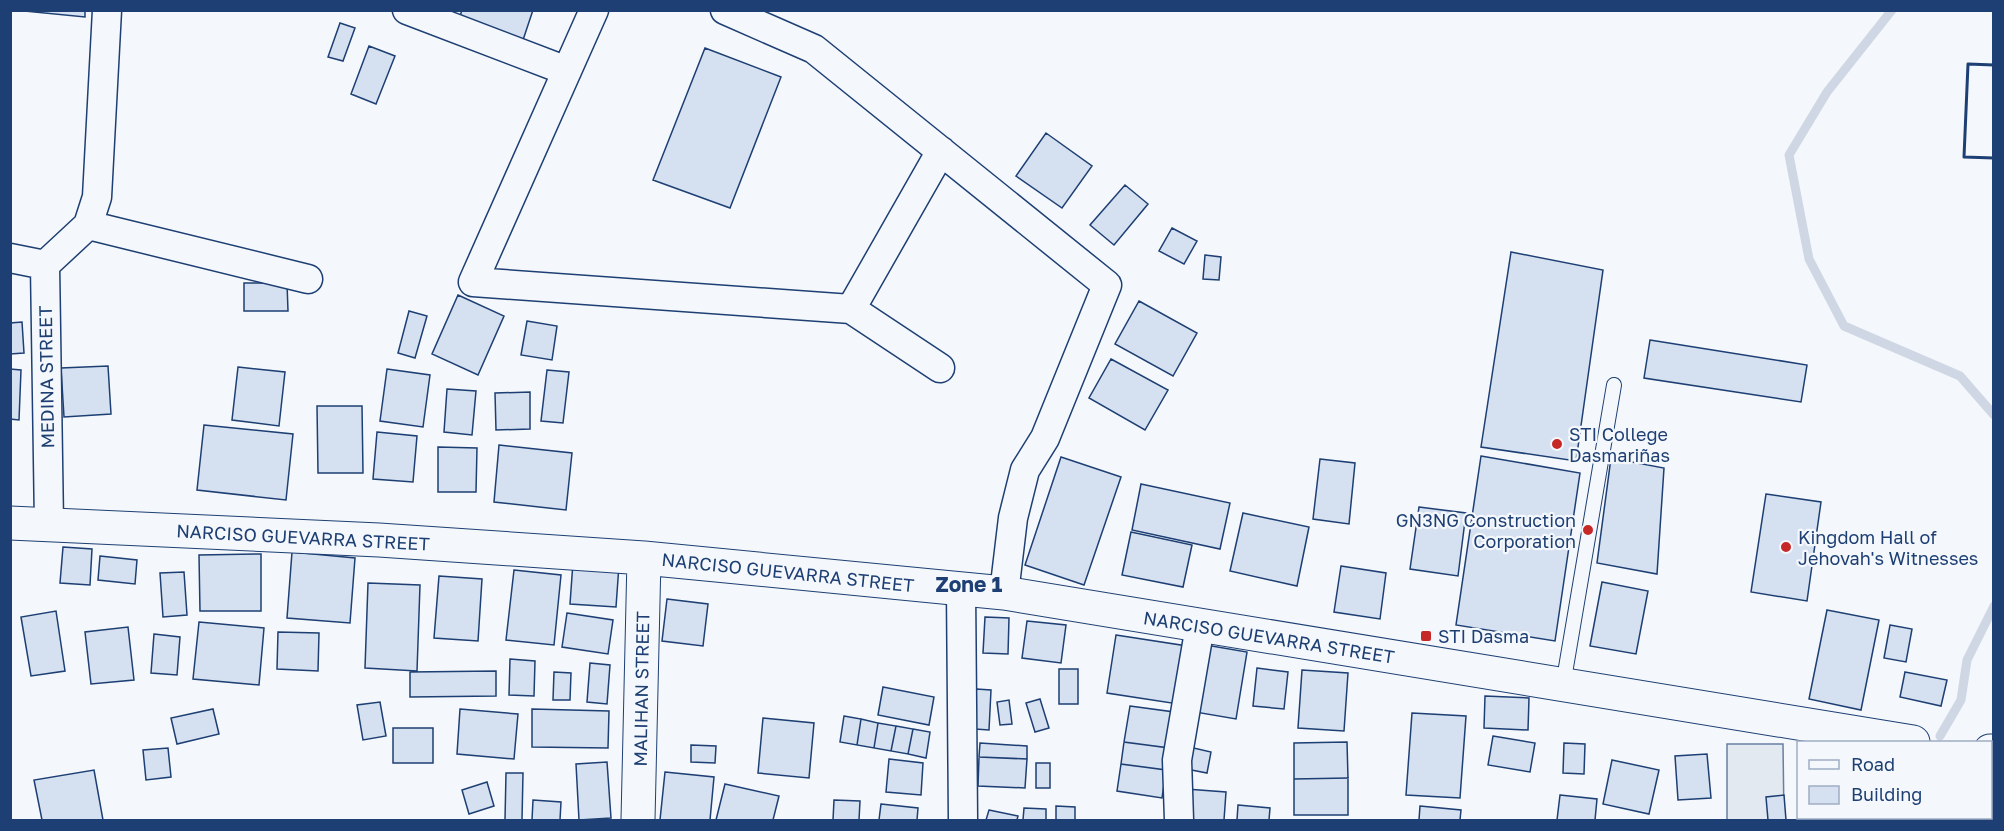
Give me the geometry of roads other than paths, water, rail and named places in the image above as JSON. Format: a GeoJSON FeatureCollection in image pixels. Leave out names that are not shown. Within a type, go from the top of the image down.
{"type":"FeatureCollection","features":[{"type":"Feature","properties":{"kind":"street"},"geometry":{"type":"LineString","coordinates":[[10,258],[45,265],[88,225],[97,197],[107,10]]}},
{"type":"Feature","properties":{"kind":"street"},"geometry":{"type":"LineString","coordinates":[[407,10],[567,71]]}},
{"type":"Feature","properties":{"kind":"street"},"geometry":{"type":"LineString","coordinates":[[594,10],[474,282],[851,309],[940,368]]}},
{"type":"Feature","properties":{"kind":"street"},"geometry":{"type":"LineString","coordinates":[[725,10],[813,49],[1107,285],[1045,438],[1025,470],[1013,518],[1004,592]]}},
{"type":"Feature","properties":{"kind":"street"},"geometry":{"type":"LineString","coordinates":[[851,309],[941,151]]}},
{"type":"Feature","properties":{"kind":"street"},"geometry":{"type":"LineString","coordinates":[[88,225],[308,279]]}},
{"type":"Feature","properties":{"kind":"street","name":"MEDINA STREET"},"geometry":{"type":"LineString","coordinates":[[45,265],[48,524]]}},
{"type":"Feature","properties":{"kind":"street","name":"NARCISO GUEVARRA STREET"},"geometry":{"type":"LineString","coordinates":[[10,523],[379,540],[644,558],[1004,592],[1907,741]]}},
{"type":"Feature","properties":{"kind":"street","name":"MALIHAN STREET"},"geometry":{"type":"LineString","coordinates":[[638,820],[644,558]]}},
{"type":"Feature","properties":{"kind":"street"},"geometry":{"type":"LineString","coordinates":[[961,589],[963,820]]}},
{"type":"Feature","properties":{"kind":"street"},"geometry":{"type":"LineString","coordinates":[[1179,820],[1177,760],[1200,626]]}},
{"type":"Feature","properties":{"kind":"lane"},"geometry":{"type":"LineString","coordinates":[[1563,685],[1614,385]]}},
{"type":"Feature","properties":{"kind":"waterway"},"geometry":{"type":"LineString","coordinates":[[1892,10],[1827,92],[1789,155],[1809,259],[1844,326],[1960,376],[1994,415]]}},
{"type":"Feature","properties":{"kind":"waterway"},"geometry":{"type":"LineString","coordinates":[[1940,736],[1961,700],[1967,660],[1994,606]]}},
{"type":"Feature","properties":{"kind":"place","name":"STI College Dasmariñas"},"geometry":{"type":"Point","coordinates":[1557,444]}},
{"type":"Feature","properties":{"kind":"place","name":"GN3NG Construction Corporation"},"geometry":{"type":"Point","coordinates":[1588,530]}},
{"type":"Feature","properties":{"kind":"place","name":"Kingdom Hall of Jehovah's Witnesses"},"geometry":{"type":"Point","coordinates":[1786,547]}},
{"type":"Feature","properties":{"kind":"place","name":"STI Dasma"},"geometry":{"type":"Point","coordinates":[1426,636]}},
{"type":"Feature","properties":{"kind":"district","name":"Zone 1"},"geometry":{"type":"Point","coordinates":[969,584]}}]}
